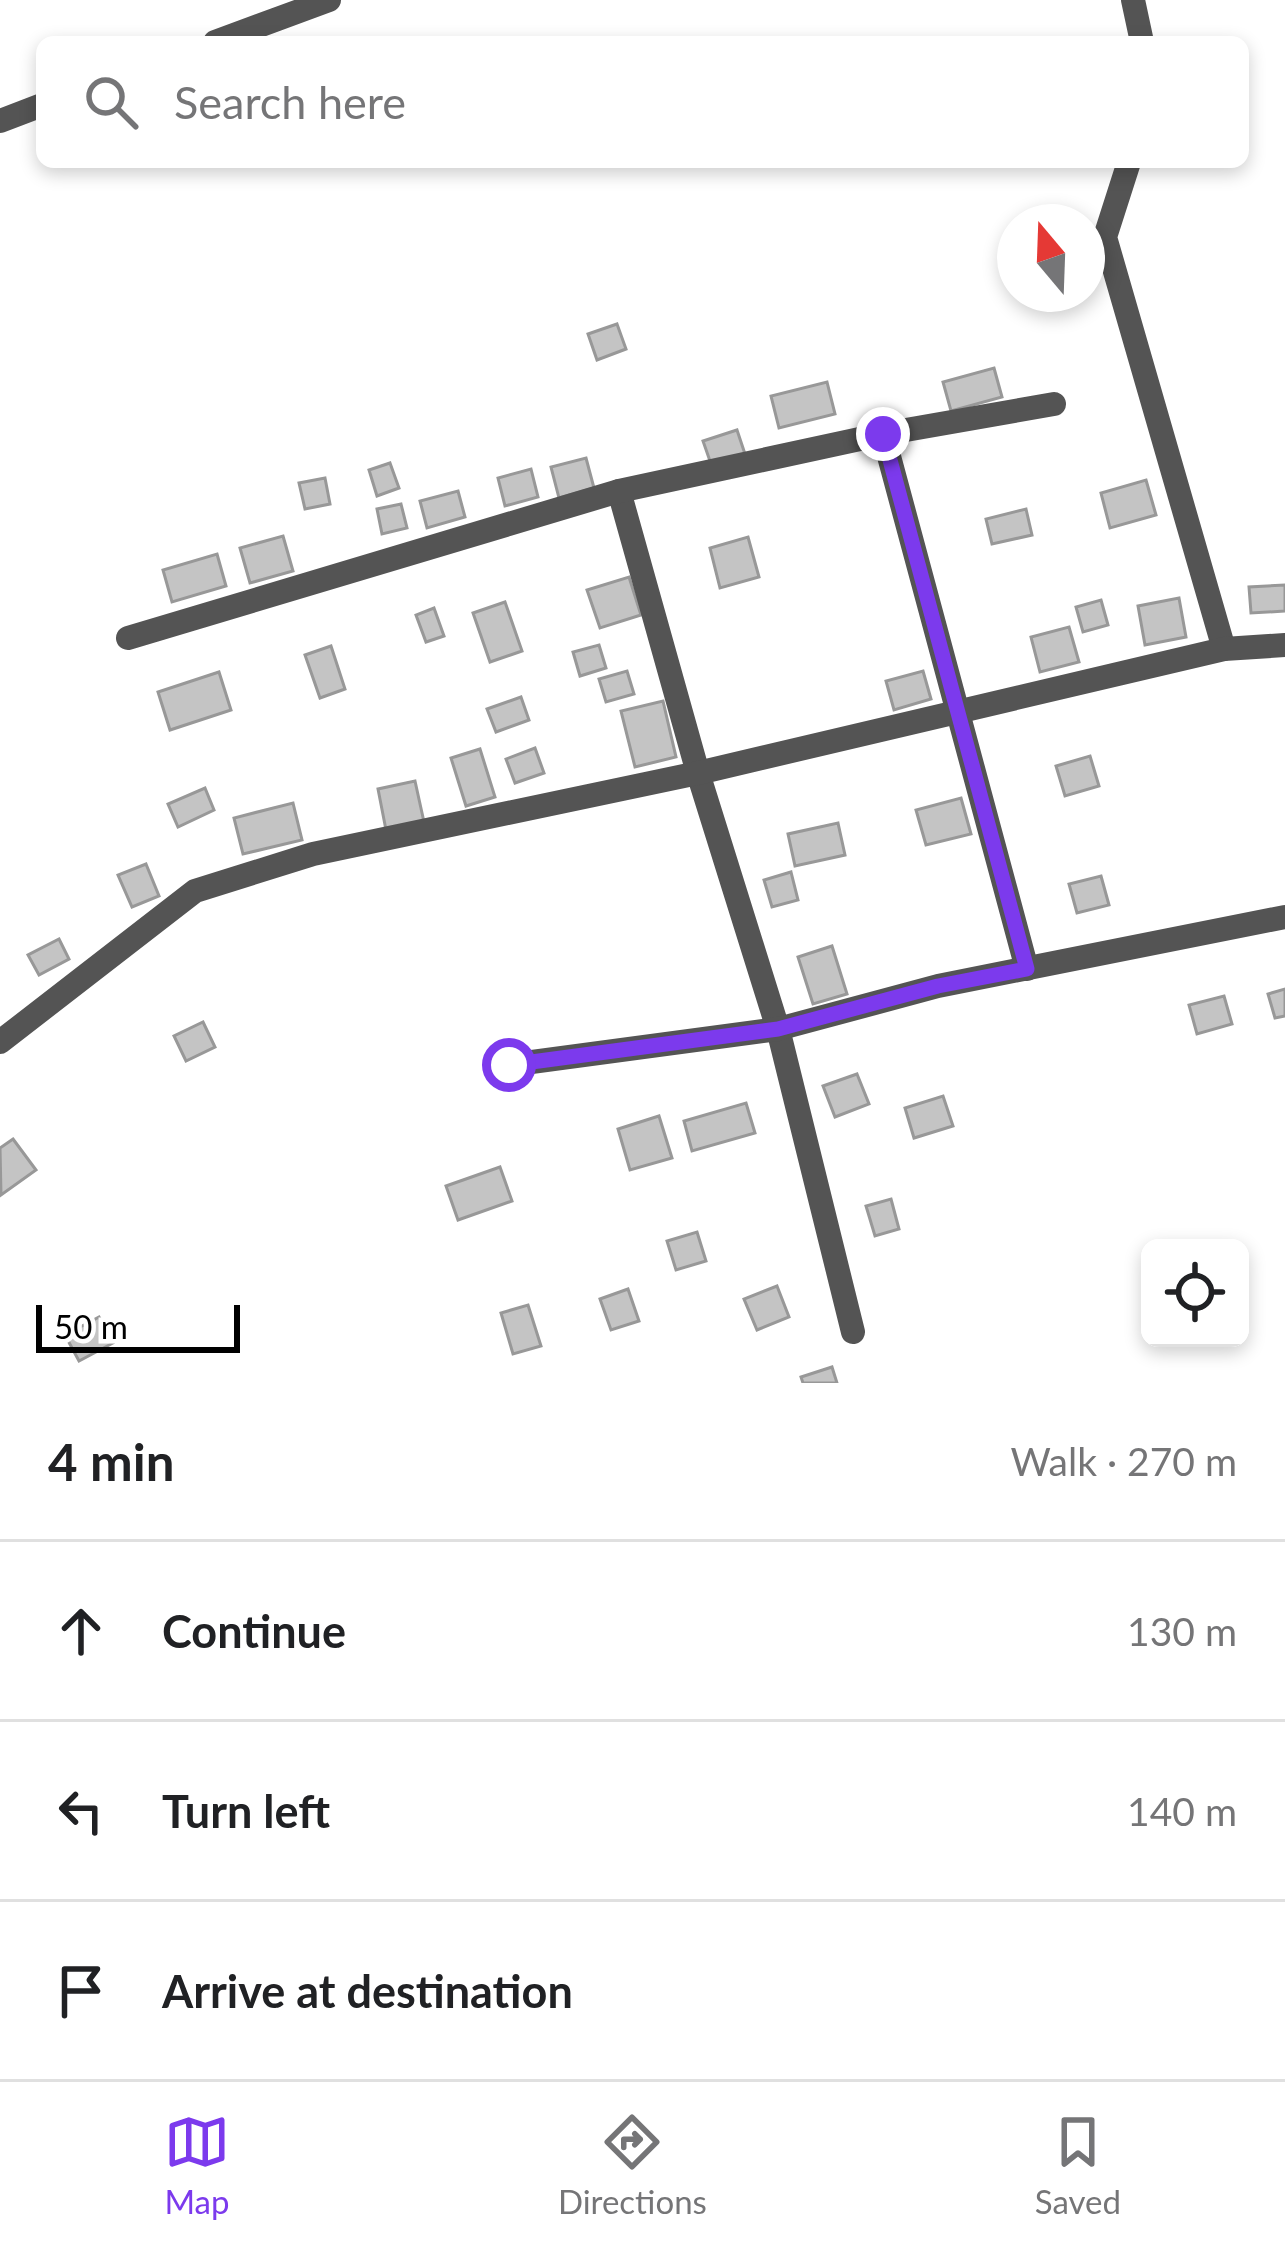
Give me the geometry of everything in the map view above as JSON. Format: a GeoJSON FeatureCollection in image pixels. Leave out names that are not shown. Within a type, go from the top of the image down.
{"type":"FeatureCollection","features":[{"type":"Feature","properties":{"kind":"street"},"geometry":{"type":"LineString","coordinates":[[228,36],[297,6],[329,0]]}},
{"type":"Feature","properties":{"kind":"street"},"geometry":{"type":"LineString","coordinates":[[1133,0],[1141,36]]}},
{"type":"Feature","properties":{"kind":"street"},"geometry":{"type":"LineString","coordinates":[[0,121],[36,107]]}},
{"type":"Feature","properties":{"kind":"street"},"geometry":{"type":"LineString","coordinates":[[1127,168],[1105,237],[1224,649]]}},
{"type":"Feature","properties":{"kind":"street"},"geometry":{"type":"LineString","coordinates":[[128,638],[619,491],[883,434],[1054,404]]}},
{"type":"Feature","properties":{"kind":"street"},"geometry":{"type":"LineString","coordinates":[[883,434],[1027,969]]}},
{"type":"Feature","properties":{"kind":"street"},"geometry":{"type":"LineString","coordinates":[[619,491],[698,773],[778,1029],[853,1332]]}},
{"type":"Feature","properties":{"kind":"street"},"geometry":{"type":"LineString","coordinates":[[0,1042],[195,891],[313,854],[698,773],[1224,649],[1285,645]]}},
{"type":"Feature","properties":{"kind":"street"},"geometry":{"type":"LineString","coordinates":[[509,1065],[778,1029],[938,986],[1285,917]]}},
{"type":"Feature","properties":{"kind":"building"},"geometry":{"type":"Polygon","coordinates":[[[617,324],[626,349],[597,360],[588,334],[617,324]]]}},
{"type":"Feature","properties":{"kind":"building"},"geometry":{"type":"Polygon","coordinates":[[[994,368],[1002,397],[951,411],[943,382],[994,368]]]}},
{"type":"Feature","properties":{"kind":"building"},"geometry":{"type":"Polygon","coordinates":[[[827,382],[835,414],[779,428],[771,396],[827,382]]]}},
{"type":"Feature","properties":{"kind":"building"},"geometry":{"type":"Polygon","coordinates":[[[737,430],[745,454],[711,464],[703,441],[737,430]]]}},
{"type":"Feature","properties":{"kind":"building"},"geometry":{"type":"Polygon","coordinates":[[[586,458],[594,488],[559,498],[551,467],[586,458]]]}},
{"type":"Feature","properties":{"kind":"building"},"geometry":{"type":"Polygon","coordinates":[[[390,463],[399,488],[377,496],[369,470],[390,463]]]}},
{"type":"Feature","properties":{"kind":"building"},"geometry":{"type":"Polygon","coordinates":[[[531,469],[538,497],[505,506],[498,478],[531,469]]]}},
{"type":"Feature","properties":{"kind":"building"},"geometry":{"type":"Polygon","coordinates":[[[325,478],[330,504],[305,509],[299,483],[325,478]]]}},
{"type":"Feature","properties":{"kind":"building"},"geometry":{"type":"Polygon","coordinates":[[[1146,480],[1156,515],[1110,528],[1101,493],[1146,480]]]}},
{"type":"Feature","properties":{"kind":"building"},"geometry":{"type":"Polygon","coordinates":[[[458,491],[465,517],[427,528],[420,501],[458,491]]]}},
{"type":"Feature","properties":{"kind":"building"},"geometry":{"type":"Polygon","coordinates":[[[401,504],[407,528],[382,534],[377,509],[401,504]]]}},
{"type":"Feature","properties":{"kind":"building"},"geometry":{"type":"Polygon","coordinates":[[[1026,509],[1032,535],[992,544],[986,519],[1026,509]]]}},
{"type":"Feature","properties":{"kind":"building"},"geometry":{"type":"Polygon","coordinates":[[[283,536],[293,571],[250,583],[240,548],[283,536]]]}},
{"type":"Feature","properties":{"kind":"building"},"geometry":{"type":"Polygon","coordinates":[[[748,537],[759,577],[720,588],[710,548],[748,537]]]}},
{"type":"Feature","properties":{"kind":"building"},"geometry":{"type":"Polygon","coordinates":[[[217,554],[226,586],[172,602],[163,570],[217,554]]]}},
{"type":"Feature","properties":{"kind":"building"},"geometry":{"type":"Polygon","coordinates":[[[629,577],[641,615],[600,628],[587,590],[629,577]]]}},
{"type":"Feature","properties":{"kind":"building"},"geometry":{"type":"Polygon","coordinates":[[[1285,585],[1285,611],[1251,613],[1249,587],[1285,585]]]}},
{"type":"Feature","properties":{"kind":"building"},"geometry":{"type":"Polygon","coordinates":[[[1179,598],[1186,637],[1145,645],[1138,606],[1179,598]]]}},
{"type":"Feature","properties":{"kind":"building"},"geometry":{"type":"Polygon","coordinates":[[[1101,600],[1108,625],[1083,632],[1076,607],[1101,600]]]}},
{"type":"Feature","properties":{"kind":"building"},"geometry":{"type":"Polygon","coordinates":[[[505,602],[522,651],[490,662],[473,613],[505,602]]]}},
{"type":"Feature","properties":{"kind":"building"},"geometry":{"type":"Polygon","coordinates":[[[434,608],[444,636],[426,642],[416,615],[434,608]]]}},
{"type":"Feature","properties":{"kind":"building"},"geometry":{"type":"Polygon","coordinates":[[[1069,627],[1079,662],[1040,672],[1031,637],[1069,627]]]}},
{"type":"Feature","properties":{"kind":"building"},"geometry":{"type":"Polygon","coordinates":[[[599,645],[606,668],[580,676],[573,652],[599,645]]]}},
{"type":"Feature","properties":{"kind":"building"},"geometry":{"type":"Polygon","coordinates":[[[331,646],[345,689],[320,698],[305,655],[331,646]]]}},
{"type":"Feature","properties":{"kind":"building"},"geometry":{"type":"Polygon","coordinates":[[[627,671],[634,694],[606,702],[599,679],[627,671]]]}},
{"type":"Feature","properties":{"kind":"building"},"geometry":{"type":"Polygon","coordinates":[[[923,671],[931,699],[894,710],[886,681],[923,671]]]}},
{"type":"Feature","properties":{"kind":"building"},"geometry":{"type":"Polygon","coordinates":[[[219,672],[231,710],[170,730],[158,692],[219,672]]]}},
{"type":"Feature","properties":{"kind":"building"},"geometry":{"type":"Polygon","coordinates":[[[521,697],[529,720],[496,732],[487,709],[521,697]]]}},
{"type":"Feature","properties":{"kind":"building"},"geometry":{"type":"Polygon","coordinates":[[[663,701],[676,757],[635,767],[621,711],[663,701]]]}},
{"type":"Feature","properties":{"kind":"building"},"geometry":{"type":"Polygon","coordinates":[[[535,748],[544,773],[515,783],[506,759],[535,748]]]}},
{"type":"Feature","properties":{"kind":"building"},"geometry":{"type":"Polygon","coordinates":[[[480,749],[495,797],[466,806],[451,758],[480,749]]]}},
{"type":"Feature","properties":{"kind":"building"},"geometry":{"type":"Polygon","coordinates":[[[1090,756],[1099,786],[1065,796],[1056,766],[1090,756]]]}},
{"type":"Feature","properties":{"kind":"building"},"geometry":{"type":"Polygon","coordinates":[[[415,781],[424,822],[386,830],[378,789],[415,781]]]}},
{"type":"Feature","properties":{"kind":"building"},"geometry":{"type":"Polygon","coordinates":[[[205,788],[214,810],[178,827],[168,804],[205,788]]]}},
{"type":"Feature","properties":{"kind":"building"},"geometry":{"type":"Polygon","coordinates":[[[961,798],[971,834],[926,845],[916,810],[961,798]]]}},
{"type":"Feature","properties":{"kind":"building"},"geometry":{"type":"Polygon","coordinates":[[[293,803],[302,840],[243,854],[234,818],[293,803]]]}},
{"type":"Feature","properties":{"kind":"building"},"geometry":{"type":"Polygon","coordinates":[[[838,823],[845,855],[795,866],[788,834],[838,823]]]}},
{"type":"Feature","properties":{"kind":"building"},"geometry":{"type":"Polygon","coordinates":[[[146,864],[159,896],[132,907],[118,875],[146,864]]]}},
{"type":"Feature","properties":{"kind":"building"},"geometry":{"type":"Polygon","coordinates":[[[791,872],[798,900],[772,907],[764,880],[791,872]]]}},
{"type":"Feature","properties":{"kind":"building"},"geometry":{"type":"Polygon","coordinates":[[[1101,876],[1109,905],[1077,913],[1069,884],[1101,876]]]}},
{"type":"Feature","properties":{"kind":"building"},"geometry":{"type":"Polygon","coordinates":[[[59,939],[69,959],[39,975],[28,955],[59,939]]]}},
{"type":"Feature","properties":{"kind":"building"},"geometry":{"type":"Polygon","coordinates":[[[832,946],[847,994],[813,1004],[798,957],[832,946]]]}},
{"type":"Feature","properties":{"kind":"building"},"geometry":{"type":"Polygon","coordinates":[[[1285,989],[1285,1016],[1275,1018],[1268,994],[1285,989]]]}},
{"type":"Feature","properties":{"kind":"building"},"geometry":{"type":"Polygon","coordinates":[[[1224,996],[1232,1024],[1197,1034],[1189,1005],[1224,996]]]}},
{"type":"Feature","properties":{"kind":"building"},"geometry":{"type":"Polygon","coordinates":[[[203,1022],[215,1047],[186,1061],[174,1036],[203,1022]]]}},
{"type":"Feature","properties":{"kind":"building"},"geometry":{"type":"Polygon","coordinates":[[[857,1074],[869,1104],[835,1117],[823,1086],[857,1074]]]}},
{"type":"Feature","properties":{"kind":"building"},"geometry":{"type":"Polygon","coordinates":[[[943,1096],[953,1126],[914,1138],[905,1108],[943,1096]]]}},
{"type":"Feature","properties":{"kind":"building"},"geometry":{"type":"Polygon","coordinates":[[[746,1103],[755,1133],[692,1151],[684,1121],[746,1103]]]}},
{"type":"Feature","properties":{"kind":"building"},"geometry":{"type":"Polygon","coordinates":[[[659,1116],[672,1158],[630,1170],[618,1129],[659,1116]]]}},
{"type":"Feature","properties":{"kind":"building"},"geometry":{"type":"Polygon","coordinates":[[[13,1139],[36,1170],[1,1195],[0,1148],[13,1139]]]}},
{"type":"Feature","properties":{"kind":"building"},"geometry":{"type":"Polygon","coordinates":[[[500,1167],[512,1201],[458,1220],[446,1186],[500,1167]]]}},
{"type":"Feature","properties":{"kind":"building"},"geometry":{"type":"Polygon","coordinates":[[[891,1199],[899,1229],[875,1236],[866,1206],[891,1199]]]}},
{"type":"Feature","properties":{"kind":"building"},"geometry":{"type":"Polygon","coordinates":[[[697,1232],[706,1261],[676,1270],[667,1241],[697,1232]]]}},
{"type":"Feature","properties":{"kind":"building"},"geometry":{"type":"Polygon","coordinates":[[[777,1286],[789,1317],[757,1330],[744,1299],[777,1286]]]}},
{"type":"Feature","properties":{"kind":"building"},"geometry":{"type":"Polygon","coordinates":[[[628,1289],[639,1321],[611,1330],[600,1299],[628,1289]]]}},
{"type":"Feature","properties":{"kind":"building"},"geometry":{"type":"Polygon","coordinates":[[[528,1305],[541,1346],[513,1354],[501,1313],[528,1305]]]}},
{"type":"Feature","properties":{"kind":"building"},"geometry":{"type":"Polygon","coordinates":[[[99,1317],[113,1343],[79,1361],[65,1335],[99,1317]]]}},
{"type":"Feature","properties":{"kind":"building"},"geometry":{"type":"Polygon","coordinates":[[[832,1367],[837,1383],[803,1383],[801,1377],[832,1367]]]}},
{"type":"Feature","properties":{"kind":"route"},"geometry":{"type":"LineString","coordinates":[[509,1065],[778,1029],[938,986],[1027,969],[883,434]]}}]}
